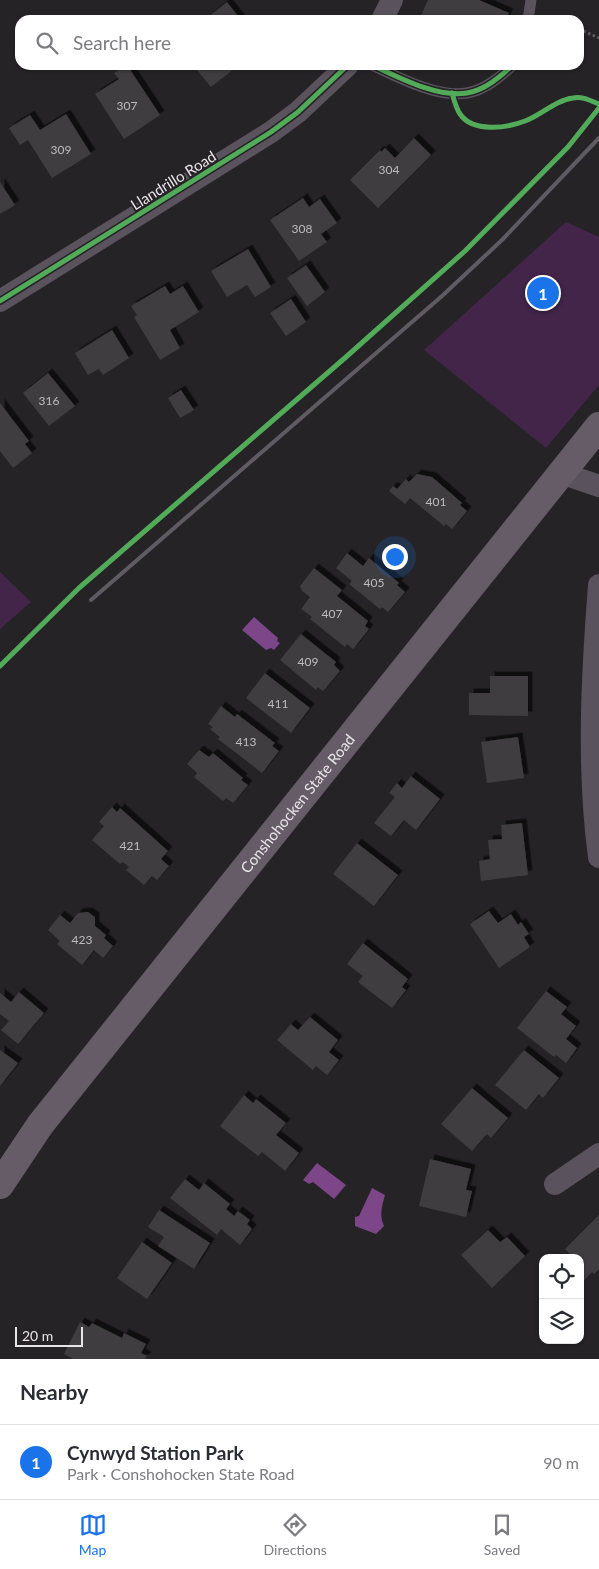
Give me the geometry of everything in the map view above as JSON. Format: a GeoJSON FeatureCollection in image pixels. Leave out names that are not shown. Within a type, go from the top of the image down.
{"type":"FeatureCollection","features":[{"type":"Feature","properties":{"kind":"main road","name":"Conshohocken State Road"},"geometry":{"type":"LineString","coordinates":[[0,1186],[40,1125],[599,426]]}},
{"type":"Feature","properties":{"kind":"street"},"geometry":{"type":"LineString","coordinates":[[384,15],[392,0]]}},
{"type":"Feature","properties":{"kind":"street","name":"Llandrillo Road"},"geometry":{"type":"LineString","coordinates":[[0,301],[257,142],[298,112],[343,70]]}},
{"type":"Feature","properties":{"kind":"street"},"geometry":{"type":"LineString","coordinates":[[562,473],[599,486]]}},
{"type":"Feature","properties":{"kind":"street"},"geometry":{"type":"LineString","coordinates":[[599,585],[591,719],[592,788],[599,856]]}},
{"type":"Feature","properties":{"kind":"street"},"geometry":{"type":"LineString","coordinates":[[555,1184],[599,1154]]}},
{"type":"Feature","properties":{"kind":"lane"},"geometry":{"type":"LineString","coordinates":[[529,15],[531,0]]}},
{"type":"Feature","properties":{"kind":"lane"},"geometry":{"type":"LineString","coordinates":[[383,70],[421,87],[468,94],[491,84],[506,70]]}},
{"type":"Feature","properties":{"kind":"path"},"geometry":{"type":"LineString","coordinates":[[584,31],[599,38]]}},
{"type":"Feature","properties":{"kind":"shaded area"},"geometry":{"type":"Polygon","coordinates":[[[566,222],[599,237],[599,385],[546,448],[424,350],[566,222]]]}},
{"type":"Feature","properties":{"kind":"shaded area"},"geometry":{"type":"Polygon","coordinates":[[[0,572],[31,602],[0,629],[0,572]]]}},
{"type":"Feature","properties":{"kind":"shaded area"},"geometry":{"type":"Polygon","coordinates":[[[254,617],[278,638],[277,641],[280,643],[274,650],[271,648],[266,650],[242,630],[254,617]]]}},
{"type":"Feature","properties":{"kind":"shaded area"},"geometry":{"type":"Polygon","coordinates":[[[317,1163],[346,1185],[334,1199],[313,1182],[309,1184],[303,1180],[317,1163]]]}},
{"type":"Feature","properties":{"kind":"shaded area"},"geometry":{"type":"Polygon","coordinates":[[[372,1188],[385,1195],[381,1214],[384,1226],[376,1234],[355,1226],[355,1217],[359,1216],[372,1188]]]}},
{"type":"Feature","properties":{"kind":"building"},"geometry":{"type":"Polygon","coordinates":[[[428,0],[479,0],[509,13],[508,15],[421,15],[428,0]]]}},
{"type":"Feature","properties":{"kind":"building"},"geometry":{"type":"Polygon","coordinates":[[[227,2],[237,15],[211,15],[227,2]]]}},
{"type":"Feature","properties":{"kind":"building"},"geometry":{"type":"Polygon","coordinates":[[[119,70],[130,70],[160,115],[124,139],[95,94],[119,79],[114,73],[119,70]]]}},
{"type":"Feature","properties":{"kind":"building"},"geometry":{"type":"Polygon","coordinates":[[[197,70],[233,70],[211,87],[197,70]]]}},
{"type":"Feature","properties":{"kind":"building"},"geometry":{"type":"Polygon","coordinates":[[[66,114],[91,154],[52,178],[28,140],[20,145],[9,128],[30,115],[40,130],[66,114]]]}},
{"type":"Feature","properties":{"kind":"building"},"geometry":{"type":"Polygon","coordinates":[[[414,138],[431,155],[378,208],[350,180],[380,150],[381,152],[385,148],[395,158],[414,138]]]}},
{"type":"Feature","properties":{"kind":"building"},"geometry":{"type":"Polygon","coordinates":[[[0,182],[15,205],[0,214],[0,182]]]}},
{"type":"Feature","properties":{"kind":"building"},"geometry":{"type":"Polygon","coordinates":[[[303,198],[309,207],[320,199],[337,223],[321,234],[327,242],[299,261],[270,220],[303,198]]]}},
{"type":"Feature","properties":{"kind":"building"},"geometry":{"type":"Polygon","coordinates":[[[248,249],[271,287],[255,297],[247,285],[227,297],[211,271],[248,249]]]}},
{"type":"Feature","properties":{"kind":"building"},"geometry":{"type":"Polygon","coordinates":[[[306,265],[325,292],[307,306],[287,278],[306,265]]]}},
{"type":"Feature","properties":{"kind":"building"},"geometry":{"type":"Polygon","coordinates":[[[165,286],[170,294],[183,286],[199,312],[170,330],[180,348],[160,360],[134,317],[137,315],[131,306],[165,286]]]}},
{"type":"Feature","properties":{"kind":"building"},"geometry":{"type":"Polygon","coordinates":[[[291,299],[306,322],[286,336],[270,313],[291,299]]]}},
{"type":"Feature","properties":{"kind":"building"},"geometry":{"type":"Polygon","coordinates":[[[112,330],[129,358],[103,375],[99,369],[88,375],[75,353],[112,330]]]}},
{"type":"Feature","properties":{"kind":"building"},"geometry":{"type":"Polygon","coordinates":[[[48,373],[75,406],[49,426],[23,393],[48,373]]]}},
{"type":"Feature","properties":{"kind":"building"},"geometry":{"type":"Polygon","coordinates":[[[181,390],[194,410],[180,418],[168,398],[181,390]]]}},
{"type":"Feature","properties":{"kind":"building"},"geometry":{"type":"Polygon","coordinates":[[[0,403],[29,441],[25,444],[32,453],[13,468],[0,451],[0,403]]]}},
{"type":"Feature","properties":{"kind":"building"},"geometry":{"type":"Polygon","coordinates":[[[417,474],[432,477],[462,503],[460,505],[467,511],[452,529],[446,524],[444,526],[410,498],[405,504],[389,491],[393,486],[397,489],[406,479],[409,482],[417,474]]]}},
{"type":"Feature","properties":{"kind":"building"},"geometry":{"type":"Polygon","coordinates":[[[347,553],[363,566],[369,558],[399,583],[397,585],[405,592],[388,612],[382,607],[380,609],[349,584],[352,581],[336,568],[347,553]]]}},
{"type":"Feature","properties":{"kind":"building"},"geometry":{"type":"Polygon","coordinates":[[[314,568],[342,590],[337,596],[368,621],[365,626],[369,629],[353,649],[347,644],[345,647],[310,619],[312,617],[301,609],[310,597],[302,591],[300,586],[314,568]]]}},
{"type":"Feature","properties":{"kind":"building"},"geometry":{"type":"Polygon","coordinates":[[[301,634],[336,662],[334,665],[340,671],[323,691],[318,687],[316,690],[280,660],[301,634]]]}},
{"type":"Feature","properties":{"kind":"building"},"geometry":{"type":"Polygon","coordinates":[[[265,673],[310,708],[291,733],[246,698],[265,673]]]}},
{"type":"Feature","properties":{"kind":"building"},"geometry":{"type":"Polygon","coordinates":[[[490,676],[528,676],[528,716],[469,715],[469,693],[490,693],[490,676]]]}},
{"type":"Feature","properties":{"kind":"building"},"geometry":{"type":"Polygon","coordinates":[[[221,706],[235,717],[237,714],[275,743],[272,746],[279,751],[262,773],[218,739],[220,737],[210,729],[213,727],[208,724],[221,706]]]}},
{"type":"Feature","properties":{"kind":"building"},"geometry":{"type":"Polygon","coordinates":[[[518,737],[524,778],[487,783],[481,742],[518,737]]]}},
{"type":"Feature","properties":{"kind":"building"},"geometry":{"type":"Polygon","coordinates":[[[199,750],[209,757],[213,753],[243,778],[241,780],[248,785],[233,803],[226,798],[223,801],[194,777],[197,773],[187,764],[199,750]]]}},
{"type":"Feature","properties":{"kind":"building"},"geometry":{"type":"Polygon","coordinates":[[[411,776],[440,799],[416,830],[404,820],[391,836],[374,823],[395,797],[389,793],[397,783],[402,788],[411,776]]]}},
{"type":"Feature","properties":{"kind":"building"},"geometry":{"type":"Polygon","coordinates":[[[112,807],[117,812],[120,808],[168,851],[161,859],[169,866],[157,880],[152,876],[144,885],[126,870],[129,867],[123,862],[120,864],[92,840],[104,826],[99,822],[112,807]]]}},
{"type":"Feature","properties":{"kind":"building"},"geometry":{"type":"Polygon","coordinates":[[[522,823],[528,875],[481,881],[479,861],[490,859],[488,840],[502,839],[501,825],[522,823]]]}},
{"type":"Feature","properties":{"kind":"building"},"geometry":{"type":"Polygon","coordinates":[[[357,843],[398,875],[374,906],[333,874],[357,843]]]}},
{"type":"Feature","properties":{"kind":"building"},"geometry":{"type":"Polygon","coordinates":[[[489,911],[498,923],[511,914],[518,925],[521,922],[529,934],[524,937],[530,947],[499,968],[470,924],[489,911]]]}},
{"type":"Feature","properties":{"kind":"building"},"geometry":{"type":"Polygon","coordinates":[[[88,912],[95,917],[95,926],[106,935],[104,938],[113,946],[103,958],[94,950],[82,965],[57,944],[60,941],[48,930],[60,915],[70,923],[78,913],[88,912]]]}},
{"type":"Feature","properties":{"kind":"building"},"geometry":{"type":"Polygon","coordinates":[[[363,943],[408,979],[402,987],[406,990],[392,1008],[358,982],[363,976],[347,964],[363,943]]]}},
{"type":"Feature","properties":{"kind":"building"},"geometry":{"type":"Polygon","coordinates":[[[546,991],[567,1007],[561,1014],[576,1026],[566,1039],[577,1048],[566,1063],[556,1055],[554,1057],[517,1028],[546,991]]]}},
{"type":"Feature","properties":{"kind":"building"},"geometry":{"type":"Polygon","coordinates":[[[19,992],[44,1013],[18,1044],[1,1030],[9,1021],[0,1014],[0,993],[11,1002],[19,992]]]}},
{"type":"Feature","properties":{"kind":"building"},"geometry":{"type":"Polygon","coordinates":[[[310,1017],[338,1040],[329,1052],[339,1060],[327,1075],[316,1066],[313,1070],[277,1040],[291,1024],[298,1030],[310,1017]]]}},
{"type":"Feature","properties":{"kind":"building"},"geometry":{"type":"Polygon","coordinates":[[[0,1050],[18,1063],[0,1086],[0,1050]]]}},
{"type":"Feature","properties":{"kind":"building"},"geometry":{"type":"Polygon","coordinates":[[[524,1050],[559,1078],[543,1098],[539,1094],[526,1110],[495,1085],[524,1050]]]}},
{"type":"Feature","properties":{"kind":"building"},"geometry":{"type":"Polygon","coordinates":[[[472,1088],[508,1118],[491,1138],[487,1134],[472,1151],[441,1124],[472,1088]]]}},
{"type":"Feature","properties":{"kind":"building"},"geometry":{"type":"Polygon","coordinates":[[[244,1095],[253,1103],[256,1099],[286,1123],[276,1135],[299,1153],[285,1171],[262,1152],[258,1156],[220,1126],[244,1095]]]}},
{"type":"Feature","properties":{"kind":"building"},"geometry":{"type":"Polygon","coordinates":[[[430,1159],[471,1169],[466,1190],[472,1191],[466,1217],[419,1206],[430,1159]]]}},
{"type":"Feature","properties":{"kind":"building"},"geometry":{"type":"Polygon","coordinates":[[[185,1179],[199,1190],[204,1183],[230,1204],[226,1209],[234,1216],[238,1211],[250,1220],[247,1224],[252,1229],[240,1245],[221,1229],[217,1235],[170,1198],[185,1179]]]}},
{"type":"Feature","properties":{"kind":"building"},"geometry":{"type":"Polygon","coordinates":[[[159,1210],[210,1243],[194,1269],[158,1246],[164,1237],[148,1227],[159,1210]]]}},
{"type":"Feature","properties":{"kind":"building"},"geometry":{"type":"Polygon","coordinates":[[[599,1215],[599,1269],[594,1274],[592,1272],[584,1281],[584,1254],[570,1254],[565,1249],[599,1215]]]}},
{"type":"Feature","properties":{"kind":"building"},"geometry":{"type":"Polygon","coordinates":[[[488,1230],[500,1242],[507,1237],[525,1256],[492,1288],[461,1255],[488,1230]]]}},
{"type":"Feature","properties":{"kind":"building"},"geometry":{"type":"Polygon","coordinates":[[[142,1242],[172,1263],[147,1299],[117,1278],[142,1242]]]}},
{"type":"Feature","properties":{"kind":"building"},"geometry":{"type":"Polygon","coordinates":[[[80,1322],[89,1327],[92,1323],[122,1338],[124,1333],[146,1344],[141,1353],[147,1356],[145,1359],[73,1359],[64,1354],[80,1322]]]}},
{"type":"Feature","properties":{"kind":"railway"},"geometry":{"type":"LineString","coordinates":[[91,600],[442,296],[502,240],[599,138]]}},
{"type":"Feature","properties":{"kind":"cycle path"},"geometry":{"type":"LineString","coordinates":[[0,301],[271,132],[298,112],[343,70]]}},
{"type":"Feature","properties":{"kind":"cycle path"},"geometry":{"type":"LineString","coordinates":[[383,70],[431,90],[455,94],[480,89],[507,70]]}},
{"type":"Feature","properties":{"kind":"cycle path"},"geometry":{"type":"LineString","coordinates":[[452,93],[460,114],[466,120],[473,124],[491,127],[509,126],[525,121],[567,99],[587,99],[599,104]]}},
{"type":"Feature","properties":{"kind":"cycle path"},"geometry":{"type":"LineString","coordinates":[[0,666],[79,588],[346,357],[465,251],[568,147],[599,108]]}},
{"type":"Feature","properties":{"kind":"place","name":"Cynwyd Station Park"},"geometry":{"type":"Point","coordinates":[543,293]}}]}
